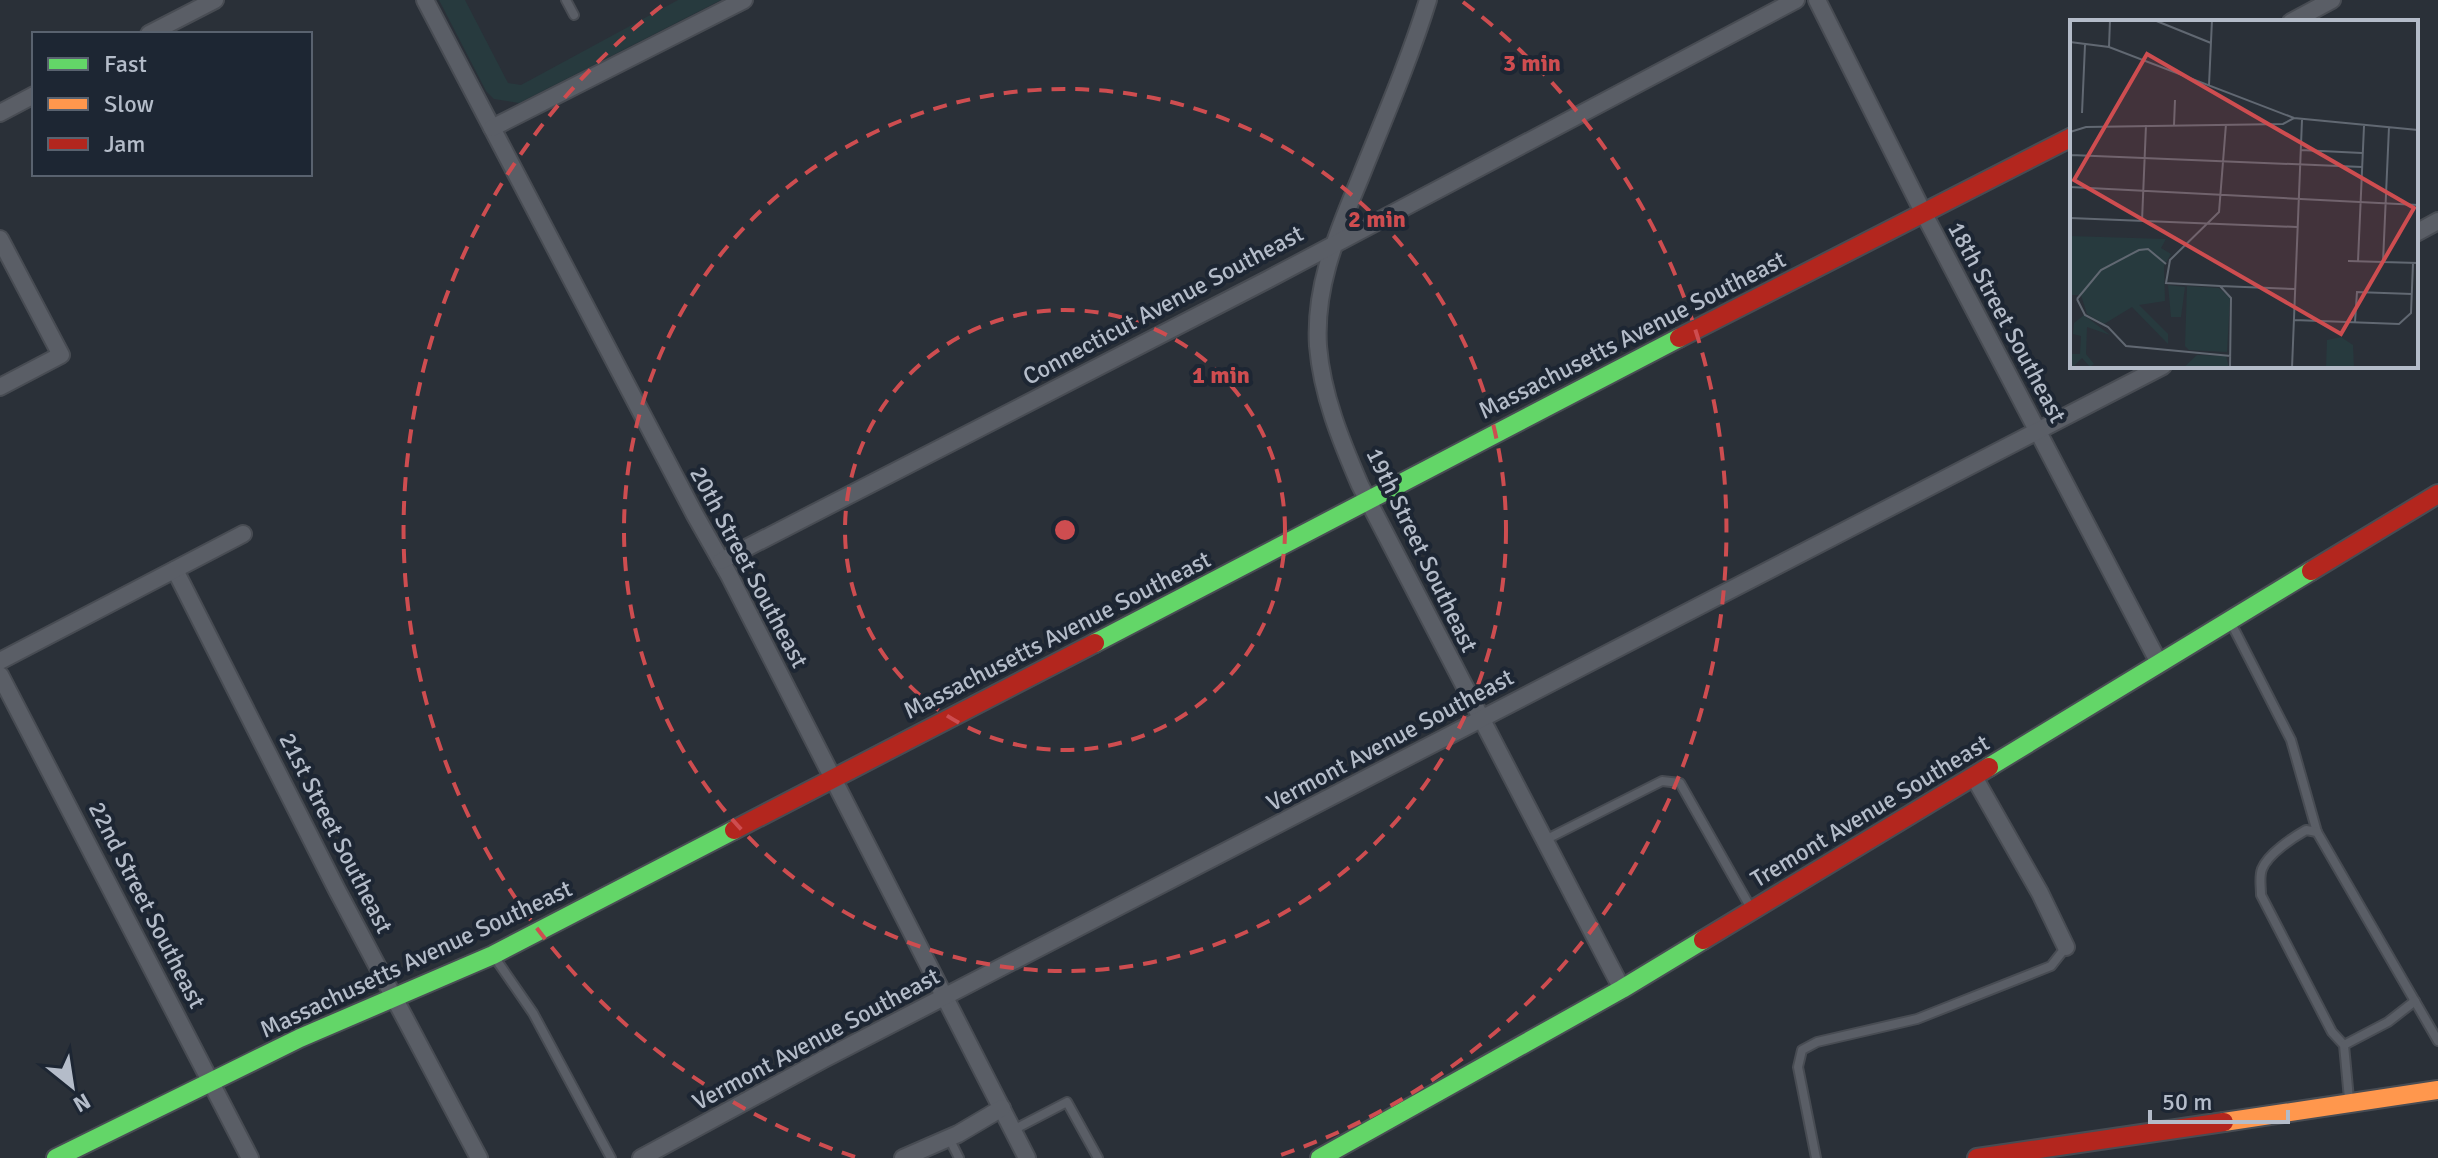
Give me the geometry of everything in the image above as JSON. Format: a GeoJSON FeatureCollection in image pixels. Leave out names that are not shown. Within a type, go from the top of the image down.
{"type":"FeatureCollection","features":[{"type":"Feature","properties":{"kind":"street"},"geometry":{"type":"LineString","coordinates":[[153,32],[215,0]]}},
{"type":"Feature","properties":{"kind":"street","name":"20th Street Southeast"},"geometry":{"type":"LineString","coordinates":[[425,0],[721,561],[1027,1158]]}},
{"type":"Feature","properties":{"kind":"street"},"geometry":{"type":"LineString","coordinates":[[492,128],[744,0]]}},
{"type":"Feature","properties":{"kind":"street","name":"19th Street Southeast"},"geometry":{"type":"LineString","coordinates":[[1428,0],[1401,77],[1334,242],[1321,287],[1319,355],[1324,382],[1344,447],[1368,500],[1622,989]]}},
{"type":"Feature","properties":{"kind":"street","name":"Connecticut Avenue Southeast"},"geometry":{"type":"LineString","coordinates":[[721,561],[1267,280],[1796,0]]}},
{"type":"Feature","properties":{"kind":"street","name":"18th Street Southeast"},"geometry":{"type":"LineString","coordinates":[[1817,0],[1923,212],[2159,663]]}},
{"type":"Feature","properties":{"kind":"street"},"geometry":{"type":"LineString","coordinates":[[2295,20],[2332,0]]}},
{"type":"Feature","properties":{"kind":"street"},"geometry":{"type":"LineString","coordinates":[[0,113],[32,96]]}},
{"type":"Feature","properties":{"kind":"street","name":"Massachusetts Avenue Southeast"},"geometry":{"type":"LineString","coordinates":[[56,1158],[300,1038],[493,955],[2070,138]]}},
{"type":"Feature","properties":{"kind":"street"},"geometry":{"type":"LineString","coordinates":[[2418,232],[2438,221]]}},
{"type":"Feature","properties":{"kind":"street"},"geometry":{"type":"LineString","coordinates":[[0,239],[61,355],[0,387]]}},
{"type":"Feature","properties":{"kind":"street","name":"Vermont Avenue Southeast"},"geometry":{"type":"LineString","coordinates":[[641,1158],[824,1059],[2159,368]]}},
{"type":"Feature","properties":{"kind":"street","name":"Tremont Avenue Southeast"},"geometry":{"type":"LineString","coordinates":[[1320,1158],[1622,989],[2438,494]]}},
{"type":"Feature","properties":{"kind":"street"},"geometry":{"type":"LineString","coordinates":[[0,661],[243,534]]}},
{"type":"Feature","properties":{"kind":"street","name":"21st Street Southeast"},"geometry":{"type":"LineString","coordinates":[[175,570],[337,890],[479,1158]]}},
{"type":"Feature","properties":{"kind":"street","name":"22nd Street Southeast"},"geometry":{"type":"LineString","coordinates":[[0,675],[250,1158]]}},
{"type":"Feature","properties":{"kind":"street"},"geometry":{"type":"LineString","coordinates":[[1974,777],[2040,893],[2066,947]]}},
{"type":"Feature","properties":{"kind":"street"},"geometry":{"type":"LineString","coordinates":[[1977,1158],[2438,1090]]}},
{"type":"Feature","properties":{"kind":"street"},"geometry":{"type":"LineString","coordinates":[[903,1158],[949,1138],[1002,1108]]}},
{"type":"Feature","properties":{"kind":"lane"},"geometry":{"type":"LineString","coordinates":[[566,0],[574,15]]}},
{"type":"Feature","properties":{"kind":"lane"},"geometry":{"type":"LineString","coordinates":[[2230,620],[2291,740],[2317,832],[2438,1041]]}},
{"type":"Feature","properties":{"kind":"lane"},"geometry":{"type":"LineString","coordinates":[[1544,840],[1662,781],[1680,783],[1752,911]]}},
{"type":"Feature","properties":{"kind":"lane"},"geometry":{"type":"LineString","coordinates":[[2317,832],[2306,830],[2297,835],[2263,865],[2261,895],[2332,1032],[2344,1045],[2350,1103]]}},
{"type":"Feature","properties":{"kind":"lane"},"geometry":{"type":"LineString","coordinates":[[1816,1158],[1798,1067],[1802,1050],[1817,1042],[1917,1019],[2051,966],[2066,947]]}},
{"type":"Feature","properties":{"kind":"lane"},"geometry":{"type":"LineString","coordinates":[[493,955],[533,1013],[611,1158]]}},
{"type":"Feature","properties":{"kind":"lane"},"geometry":{"type":"LineString","coordinates":[[2344,1045],[2388,1022],[2415,1001]]}},
{"type":"Feature","properties":{"kind":"lane"},"geometry":{"type":"LineString","coordinates":[[1013,1130],[1067,1102],[1098,1158]]}},
{"type":"Feature","properties":{"kind":"lane"},"geometry":{"type":"LineString","coordinates":[[949,1138],[959,1158]]}},
{"type":"Feature","properties":{"kind":"green space"},"geometry":{"type":"Polygon","coordinates":[[[439,0],[465,0],[508,83],[521,85],[678,0],[721,0],[519,103],[494,99],[486,91],[439,0]]]}},
{"type":"Feature","properties":{"kind":"traffic: fast"},"geometry":{"type":"LineString","coordinates":[[1095,643],[1679,338]]}},
{"type":"Feature","properties":{"kind":"traffic: fast"},"geometry":{"type":"LineString","coordinates":[[1989,767],[2311,571]]}},
{"type":"Feature","properties":{"kind":"traffic: fast"},"geometry":{"type":"LineString","coordinates":[[56,1158],[300,1038],[493,955],[734,830]]}},
{"type":"Feature","properties":{"kind":"traffic: fast"},"geometry":{"type":"LineString","coordinates":[[1320,1158],[1622,989],[1703,940]]}},
{"type":"Feature","properties":{"kind":"traffic: slow"},"geometry":{"type":"LineString","coordinates":[[2224,1122],[2438,1090]]}},
{"type":"Feature","properties":{"kind":"traffic: jam"},"geometry":{"type":"LineString","coordinates":[[1679,338],[2070,138]]}},
{"type":"Feature","properties":{"kind":"traffic: jam"},"geometry":{"type":"LineString","coordinates":[[2311,571],[2438,494]]}},
{"type":"Feature","properties":{"kind":"traffic: jam"},"geometry":{"type":"LineString","coordinates":[[734,830],[1095,643]]}},
{"type":"Feature","properties":{"kind":"traffic: jam"},"geometry":{"type":"LineString","coordinates":[[1703,940],[1989,767]]}},
{"type":"Feature","properties":{"kind":"traffic: jam"},"geometry":{"type":"LineString","coordinates":[[1977,1158],[2224,1122]]}}]}
